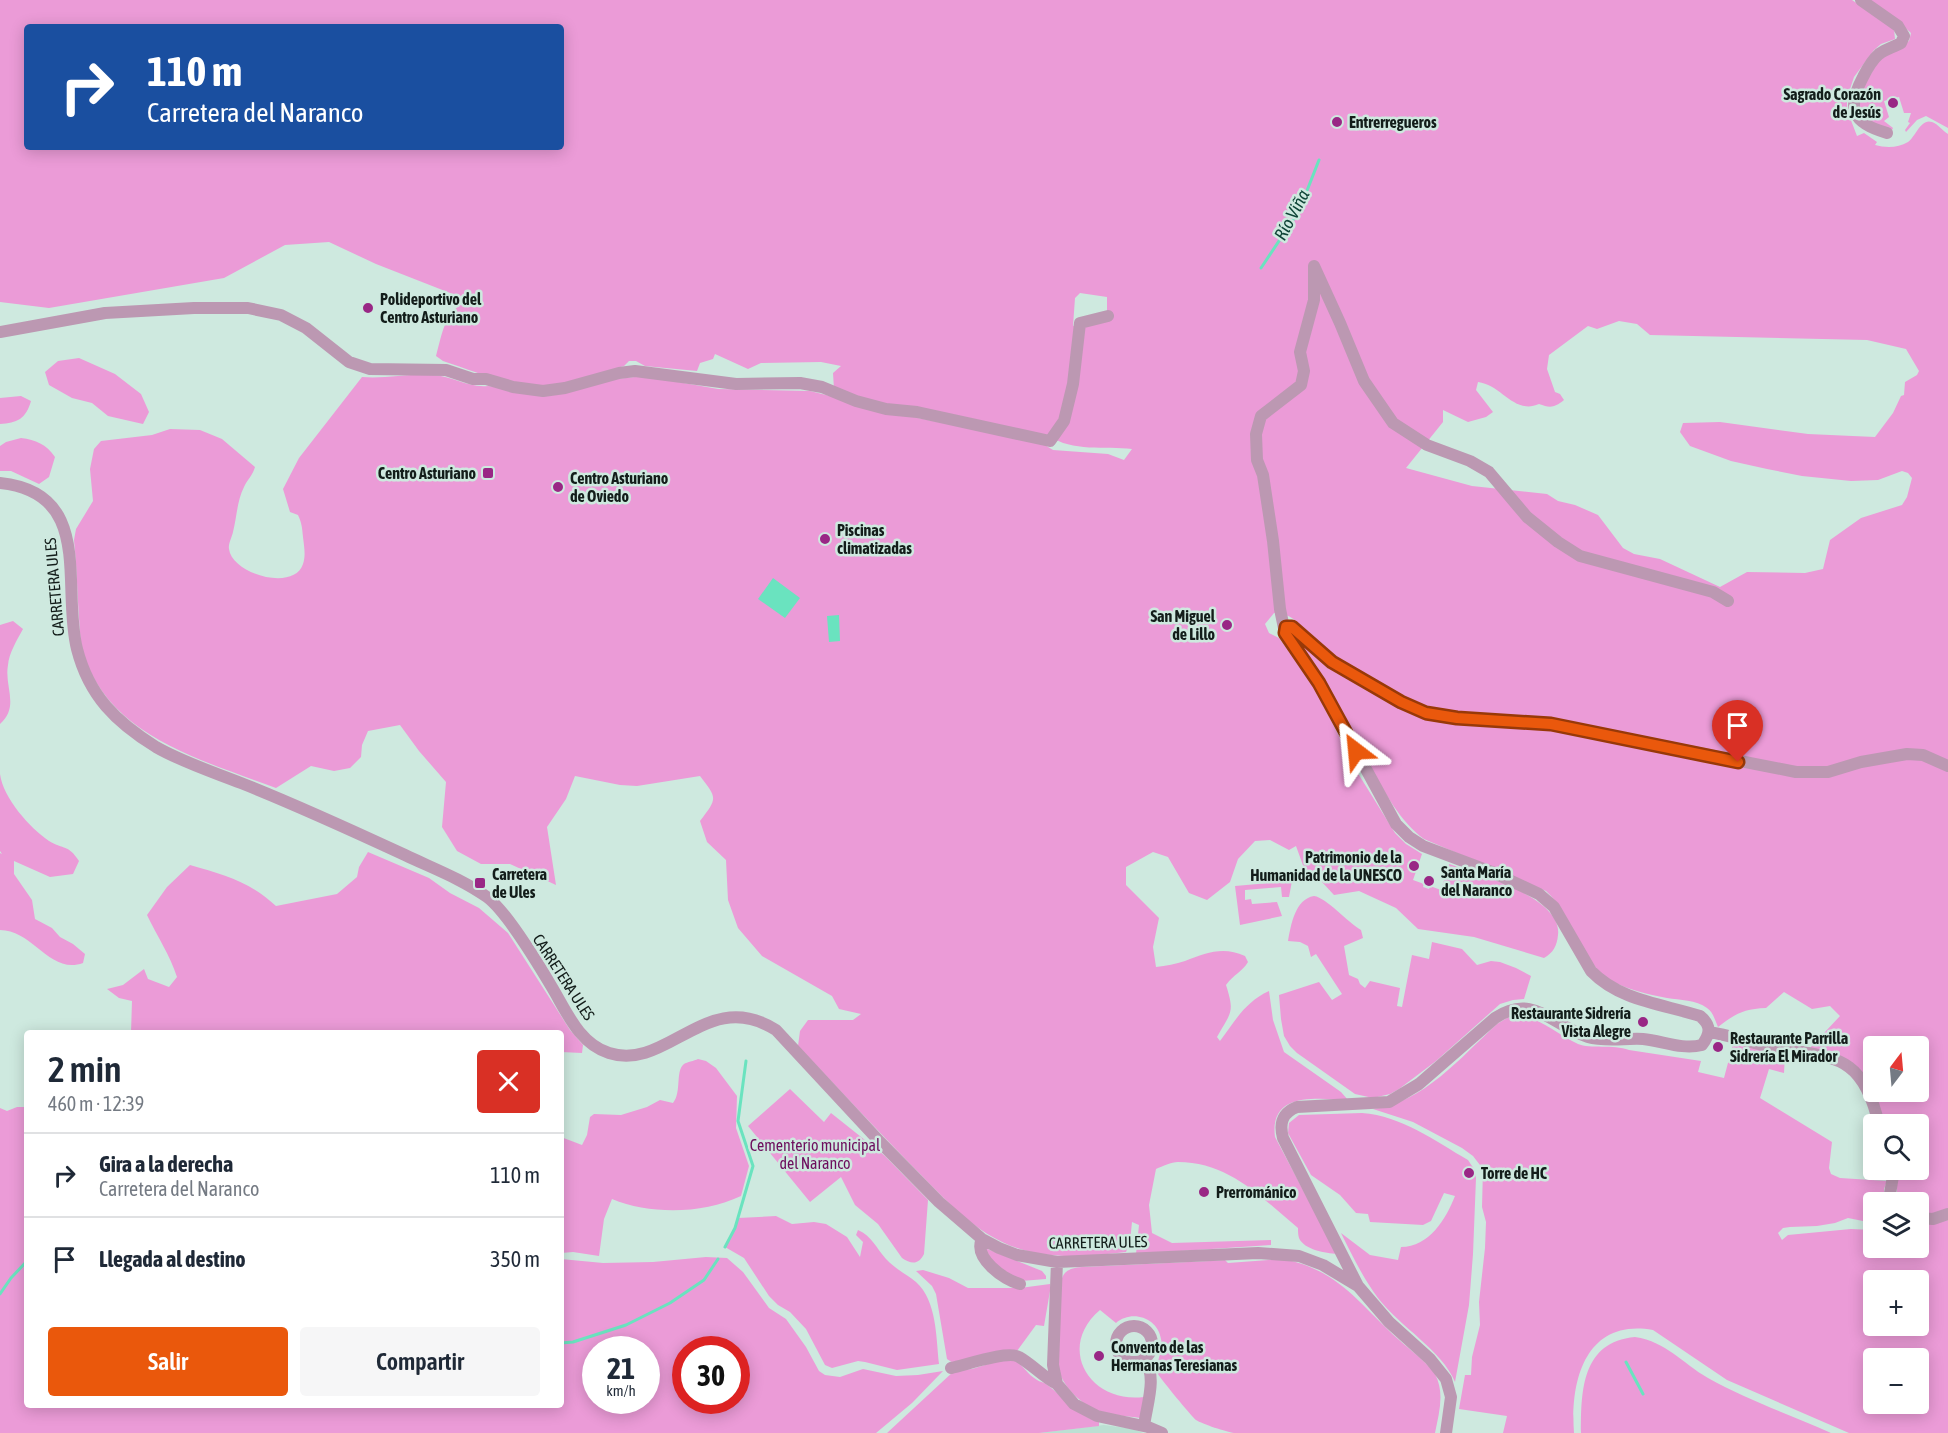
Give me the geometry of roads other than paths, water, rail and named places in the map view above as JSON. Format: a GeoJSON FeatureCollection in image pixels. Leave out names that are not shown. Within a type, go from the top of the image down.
{"type":"FeatureCollection","features":[{"type":"Feature","properties":{"kind":"street"},"geometry":{"type":"LineString","coordinates":[[1861,0],[1898,26],[1904,36],[1901,43],[1886,50],[1873,61],[1853,99],[1854,112],[1859,118],[1868,125],[1887,133]]}},
{"type":"Feature","properties":{"kind":"street"},"geometry":{"type":"LineString","coordinates":[[1446,1433],[1451,1397],[1446,1379],[1430,1359],[1389,1322],[1358,1286],[1283,1138],[1281,1122],[1290,1110],[1305,1107],[1389,1102],[1419,1084],[1495,1018],[1523,1007],[1593,1038],[1643,1039],[1694,1047],[1702,1045],[1709,1032],[1708,1025],[1700,1016],[1610,988],[1592,971],[1554,907],[1539,894],[1492,872],[1423,846],[1403,831],[1388,810],[1319,683],[1285,633],[1280,609],[1274,542],[1263,475],[1257,460],[1256,434],[1261,416],[1301,385],[1304,371],[1300,352],[1314,300],[1314,266],[1364,381],[1393,423],[1427,445],[1470,460],[1489,472],[1527,517],[1580,556],[1713,592],[1728,601]]}},
{"type":"Feature","properties":{"kind":"street"},"geometry":{"type":"LineString","coordinates":[[0,332],[105,313],[194,308],[248,308],[281,315],[306,328],[349,362],[370,369],[446,370],[473,379],[486,379],[513,387],[543,391],[635,371],[736,384],[800,383],[822,387],[856,401],[885,409],[917,412],[1050,441],[1064,421],[1073,384],[1080,323],[1108,316]]}},
{"type":"Feature","properties":{"kind":"street","name":"CARRETERA ULES"},"geometry":{"type":"LineString","coordinates":[[0,483],[16,484],[35,492],[52,507],[65,527],[71,553],[73,629],[77,651],[88,680],[102,704],[119,721],[156,747],[316,813],[455,879],[488,898],[511,926],[551,986],[574,1026],[593,1045],[609,1053],[626,1056],[649,1051],[710,1023],[734,1016],[756,1019],[776,1030],[939,1202],[982,1239],[1017,1255],[1057,1262],[1258,1253],[1299,1256],[1323,1265],[1358,1286]]}},
{"type":"Feature","properties":{"kind":"street"},"geometry":{"type":"LineString","coordinates":[[1285,627],[1292,627],[1332,662],[1401,702],[1442,717],[1551,724],[1796,772],[1828,772],[1861,762],[1907,754],[1923,755],[1948,766]]}},
{"type":"Feature","properties":{"kind":"street"},"geometry":{"type":"LineString","coordinates":[[1709,1032],[1768,1047],[1828,1056],[1840,1061],[1853,1069],[1861,1080],[1877,1114]]}},
{"type":"Feature","properties":{"kind":"street"},"geometry":{"type":"LineString","coordinates":[[1929,1219],[1948,1214]]}},
{"type":"Feature","properties":{"kind":"street"},"geometry":{"type":"LineString","coordinates":[[982,1239],[980,1249],[987,1262],[1010,1282],[1020,1284]]}},
{"type":"Feature","properties":{"kind":"street"},"geometry":{"type":"LineString","coordinates":[[1057,1262],[1053,1365],[1057,1384]]}},
{"type":"Feature","properties":{"kind":"street"},"geometry":{"type":"LineString","coordinates":[[951,1368],[1011,1354],[1022,1358],[1040,1375],[1057,1384],[1074,1404],[1097,1416],[1144,1426],[1162,1433]]}},
{"type":"Feature","properties":{"kind":"street"},"geometry":{"type":"LineString","coordinates":[[1144,1426],[1152,1380],[1145,1358]]}},
{"type":"Feature","properties":{"kind":"waterway","name":"Río Viña"},"geometry":{"type":"LineString","coordinates":[[1261,268],[1299,211],[1319,160]]}},
{"type":"Feature","properties":{"kind":"waterway"},"geometry":{"type":"LineString","coordinates":[[725,1247],[735,1228],[753,1166],[738,1121],[746,1061]]}},
{"type":"Feature","properties":{"kind":"waterway"},"geometry":{"type":"LineString","coordinates":[[564,1343],[626,1325],[670,1303],[704,1280],[718,1259]]}},
{"type":"Feature","properties":{"kind":"waterway"},"geometry":{"type":"LineString","coordinates":[[0,1294],[24,1264]]}},
{"type":"Feature","properties":{"kind":"waterway"},"geometry":{"type":"LineString","coordinates":[[1626,1362],[1643,1394]]}},
{"type":"Feature","properties":{"kind":"place","name":"Sagrado Corazón de Jesús"},"geometry":{"type":"Point","coordinates":[1893,103]}},
{"type":"Feature","properties":{"kind":"place","name":"Entrerregueros"},"geometry":{"type":"Point","coordinates":[1337,122]}},
{"type":"Feature","properties":{"kind":"place","name":"Polideportivo del Centro Asturiano"},"geometry":{"type":"Point","coordinates":[368,308]}},
{"type":"Feature","properties":{"kind":"place","name":"Centro Asturiano"},"geometry":{"type":"Point","coordinates":[488,473]}},
{"type":"Feature","properties":{"kind":"place","name":"Centro Asturiano de Oviedo"},"geometry":{"type":"Point","coordinates":[558,487]}},
{"type":"Feature","properties":{"kind":"place","name":"Piscinas climatizadas"},"geometry":{"type":"Point","coordinates":[825,539]}},
{"type":"Feature","properties":{"kind":"place","name":"San Miguel de Lillo"},"geometry":{"type":"Point","coordinates":[1227,625]}},
{"type":"Feature","properties":{"kind":"place","name":"Patrimonio de la Humanidad de la UNESCO"},"geometry":{"type":"Point","coordinates":[1414,866]}},
{"type":"Feature","properties":{"kind":"place","name":"Santa María del Naranco"},"geometry":{"type":"Point","coordinates":[1429,881]}},
{"type":"Feature","properties":{"kind":"place","name":"Carretera de Ules"},"geometry":{"type":"Point","coordinates":[480,883]}},
{"type":"Feature","properties":{"kind":"place","name":"Restaurante Sidrería Vista Alegre"},"geometry":{"type":"Point","coordinates":[1643,1022]}},
{"type":"Feature","properties":{"kind":"place","name":"Restaurante Parrilla Sidrería El Mirador"},"geometry":{"type":"Point","coordinates":[1718,1047]}},
{"type":"Feature","properties":{"kind":"place","name":"Torre de HC"},"geometry":{"type":"Point","coordinates":[1469,1173]}},
{"type":"Feature","properties":{"kind":"place","name":"Prerrománico"},"geometry":{"type":"Point","coordinates":[1204,1192]}},
{"type":"Feature","properties":{"kind":"place","name":"Convento de las Hermanas Teresianas"},"geometry":{"type":"Point","coordinates":[1099,1356]}},
{"type":"Feature","properties":{"kind":"park label","name":"Cementerio municipal del Naranco"},"geometry":{"type":"Point","coordinates":[815,1154]}}]}
